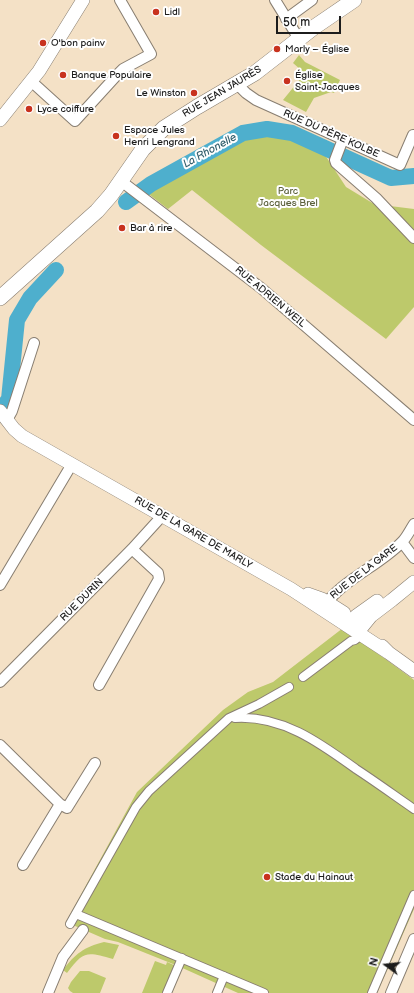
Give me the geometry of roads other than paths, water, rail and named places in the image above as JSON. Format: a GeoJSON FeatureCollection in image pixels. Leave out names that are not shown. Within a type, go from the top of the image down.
{"type":"FeatureCollection","features":[{"type":"Feature","properties":{"kind":"main road","name":"RUE JEAN JAURÈS"},"geometry":{"type":"LineString","coordinates":[[0,298],[87,221],[107,200],[127,185],[143,149],[166,127],[260,70],[299,39],[354,0]]}},
{"type":"Feature","properties":{"kind":"street"},"geometry":{"type":"LineString","coordinates":[[0,120],[32,82],[82,0]]}},
{"type":"Feature","properties":{"kind":"street"},"geometry":{"type":"LineString","coordinates":[[32,82],[75,121],[116,75],[123,69],[151,54],[120,0]]}},
{"type":"Feature","properties":{"kind":"street"},"geometry":{"type":"LineString","coordinates":[[275,0],[299,39]]}},
{"type":"Feature","properties":{"kind":"street"},"geometry":{"type":"LineString","coordinates":[[286,19],[312,0]]}},
{"type":"Feature","properties":{"kind":"street","name":"RUE DU PÈRE KOLBE"},"geometry":{"type":"LineString","coordinates":[[238,84],[246,93],[256,100],[341,143],[400,164],[413,135]]}},
{"type":"Feature","properties":{"kind":"street"},"geometry":{"type":"LineString","coordinates":[[341,143],[335,160],[336,163],[376,198],[414,238]]}},
{"type":"Feature","properties":{"kind":"street","name":"RUE ADRIEN WEIL"},"geometry":{"type":"LineString","coordinates":[[127,185],[261,288],[414,420]]}},
{"type":"Feature","properties":{"kind":"street"},"geometry":{"type":"LineString","coordinates":[[4,416],[12,411],[34,343]]}},
{"type":"Feature","properties":{"kind":"street","name":"RUE DE LA GARE DE MARLY"},"geometry":{"type":"LineString","coordinates":[[4,416],[14,429],[22,436],[291,589]]}},
{"type":"Feature","properties":{"kind":"street"},"geometry":{"type":"LineString","coordinates":[[0,585],[72,464]]}},
{"type":"Feature","properties":{"kind":"street","name":"RUE DURIN"},"geometry":{"type":"LineString","coordinates":[[0,682],[132,549],[162,516]]}},
{"type":"Feature","properties":{"kind":"street","name":"RUE DE LA GARE"},"geometry":{"type":"LineString","coordinates":[[325,606],[336,593],[368,570],[402,542],[414,524]]}},
{"type":"Feature","properties":{"kind":"street","name":"RUE DE LA GARE"},"geometry":{"type":"LineString","coordinates":[[402,542],[414,558]]}},
{"type":"Feature","properties":{"kind":"street"},"geometry":{"type":"LineString","coordinates":[[99,685],[159,579],[158,573],[132,549]]}},
{"type":"Feature","properties":{"kind":"street"},"geometry":{"type":"LineString","coordinates":[[303,677],[351,641],[355,640],[358,615],[386,595],[410,585]]}},
{"type":"Feature","properties":{"kind":"street","name":"RUE DE LA GARE"},"geometry":{"type":"LineString","coordinates":[[291,589],[312,594],[325,606],[357,628]]}},
{"type":"Feature","properties":{"kind":"street"},"geometry":{"type":"LineString","coordinates":[[357,628],[414,671]]}},
{"type":"Feature","properties":{"kind":"street"},"geometry":{"type":"LineString","coordinates":[[70,924],[142,798],[229,718],[259,704],[289,687]]}},
{"type":"Feature","properties":{"kind":"street"},"geometry":{"type":"LineString","coordinates":[[229,718],[246,717],[281,724],[304,734],[414,809]]}},
{"type":"Feature","properties":{"kind":"street"},"geometry":{"type":"LineString","coordinates":[[0,745],[60,804],[67,808],[95,763]]}},
{"type":"Feature","properties":{"kind":"street"},"geometry":{"type":"LineString","coordinates":[[22,865],[60,804]]}},
{"type":"Feature","properties":{"kind":"street"},"geometry":{"type":"LineString","coordinates":[[372,993],[414,895]]}},
{"type":"Feature","properties":{"kind":"street"},"geometry":{"type":"LineString","coordinates":[[76,914],[264,993]]}},
{"type":"Feature","properties":{"kind":"street"},"geometry":{"type":"LineString","coordinates":[[48,993],[63,957],[90,920]]}},
{"type":"Feature","properties":{"kind":"street"},"geometry":{"type":"LineString","coordinates":[[391,993],[414,939]]}},
{"type":"Feature","properties":{"kind":"street"},"geometry":{"type":"LineString","coordinates":[[167,993],[182,958]]}},
{"type":"Feature","properties":{"kind":"street"},"geometry":{"type":"LineString","coordinates":[[217,993],[224,976]]}},
{"type":"Feature","properties":{"kind":"waterway","name":"La Rhonelle"},"geometry":{"type":"LineString","coordinates":[[126,202],[151,184],[243,133],[267,129],[292,133],[391,178],[414,176]]}},
{"type":"Feature","properties":{"kind":"waterway","name":"La Rhonelle"},"geometry":{"type":"LineString","coordinates":[[0,411],[9,399],[17,320],[30,298],[56,270]]}},
{"type":"Feature","properties":{"kind":"place","name":"Lidl"},"geometry":{"type":"Point","coordinates":[156,12]}},
{"type":"Feature","properties":{"kind":"place","name":"O'bon painv"},"geometry":{"type":"Point","coordinates":[43,43]}},
{"type":"Feature","properties":{"kind":"place","name":"Marly – Église"},"geometry":{"type":"Point","coordinates":[277,49]}},
{"type":"Feature","properties":{"kind":"place","name":"Banque Populaire"},"geometry":{"type":"Point","coordinates":[63,75]}},
{"type":"Feature","properties":{"kind":"place","name":"Église Saint-Jacques"},"geometry":{"type":"Point","coordinates":[287,81]}},
{"type":"Feature","properties":{"kind":"place","name":"Le Winston"},"geometry":{"type":"Point","coordinates":[194,93]}},
{"type":"Feature","properties":{"kind":"place","name":"Lyce coiffure"},"geometry":{"type":"Point","coordinates":[29,109]}},
{"type":"Feature","properties":{"kind":"place","name":"Espace Jules Henri Lengrand"},"geometry":{"type":"Point","coordinates":[116,136]}},
{"type":"Feature","properties":{"kind":"place","name":"Bar à rire"},"geometry":{"type":"Point","coordinates":[122,228]}},
{"type":"Feature","properties":{"kind":"place","name":"Stade du Hainaut"},"geometry":{"type":"Point","coordinates":[267,877]}},
{"type":"Feature","properties":{"kind":"park label","name":"Parc Jacques Brel"},"geometry":{"type":"Point","coordinates":[288,196]}}]}
